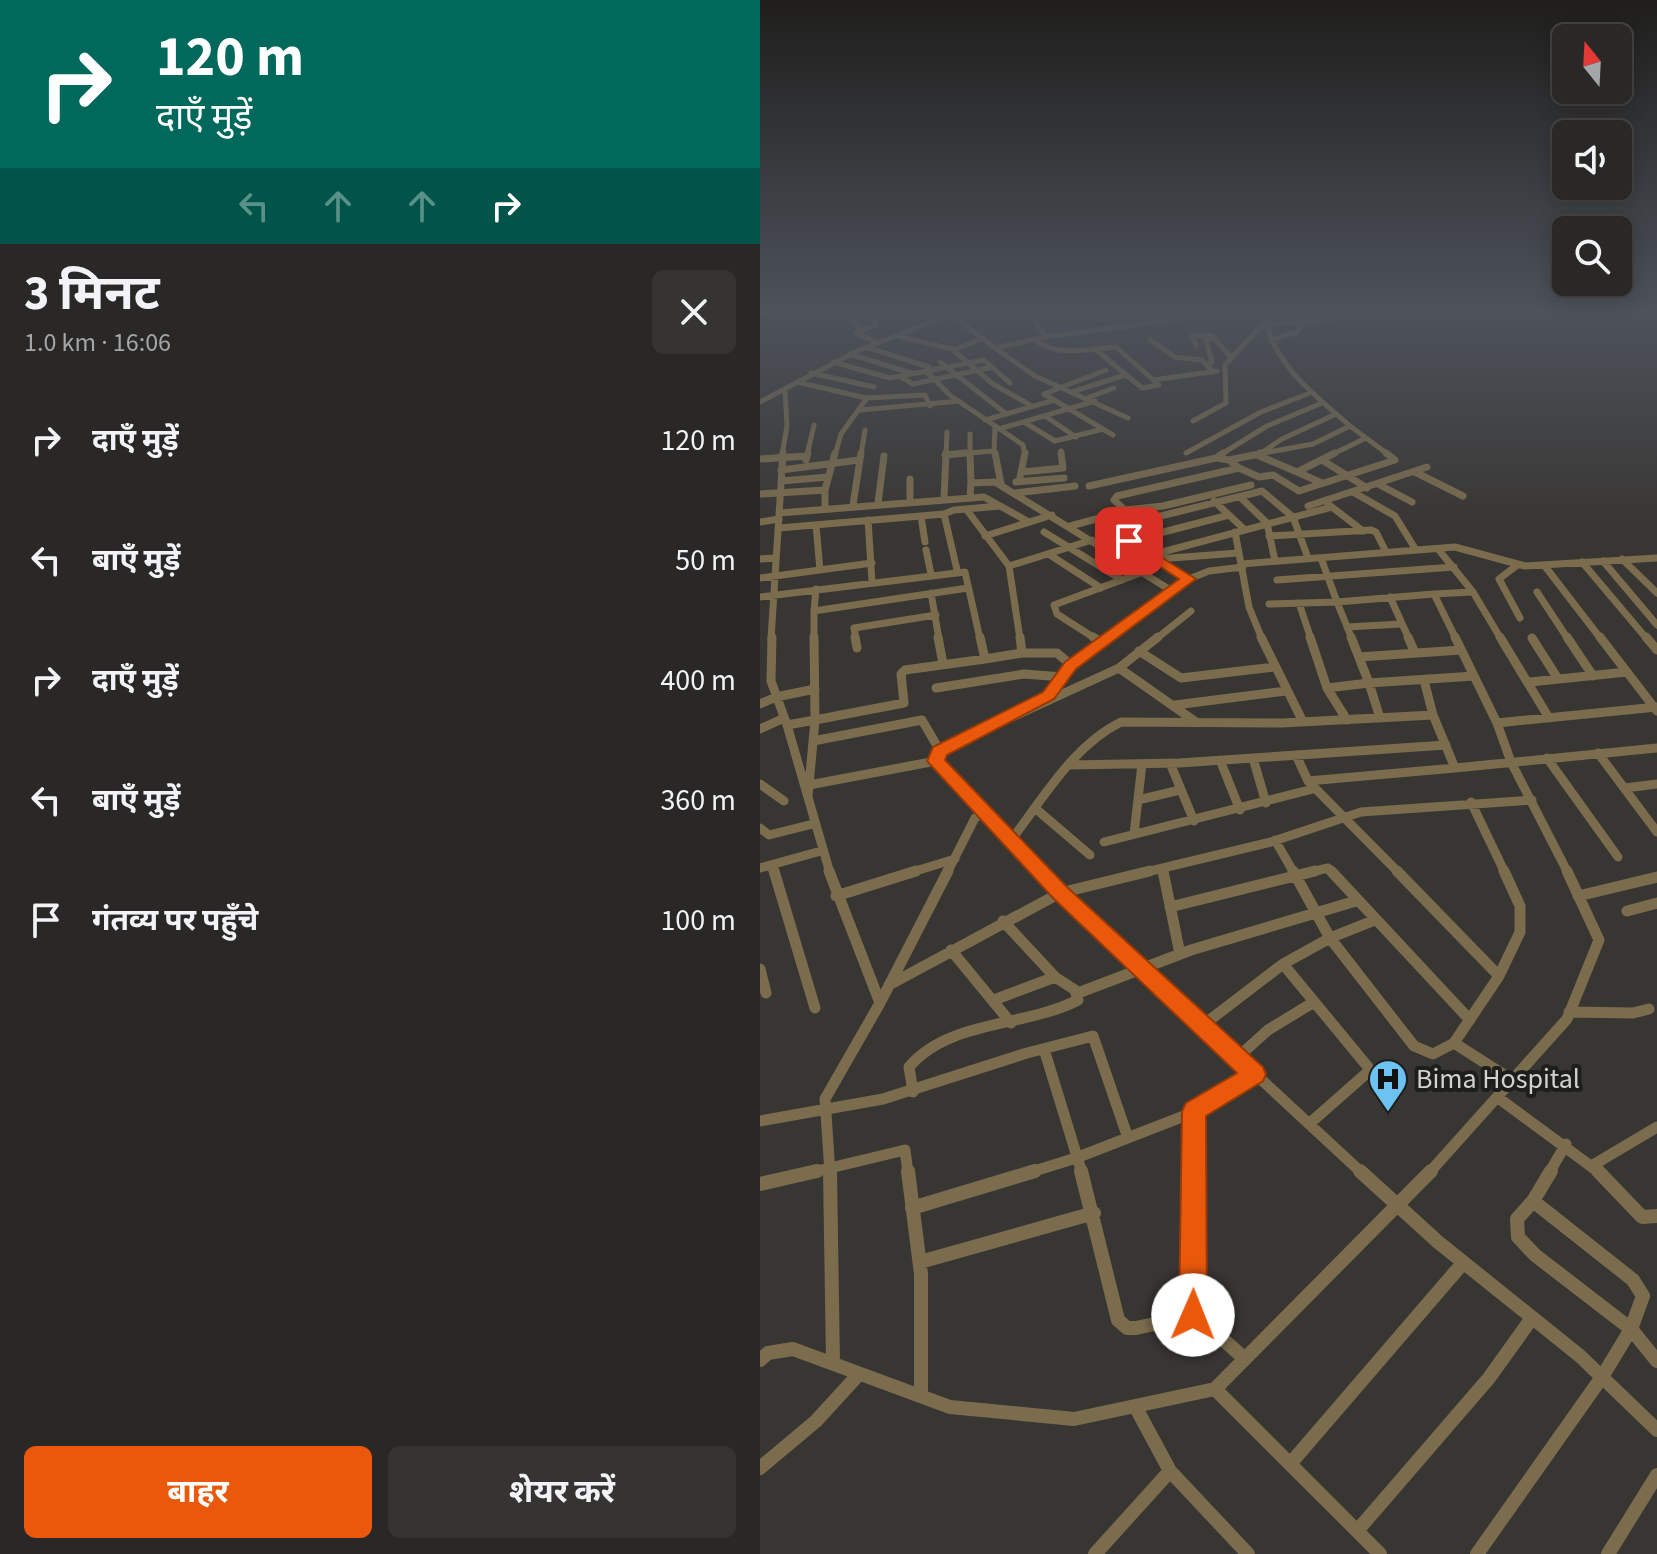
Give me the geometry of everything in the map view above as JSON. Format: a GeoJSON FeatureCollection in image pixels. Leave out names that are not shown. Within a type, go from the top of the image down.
{"type":"FeatureCollection","features":[{"type":"Feature","properties":{"kind":"street"},"geometry":{"type":"LineString","coordinates":[[760,402],[794,384]]}},
{"type":"Feature","properties":{"kind":"street"},"geometry":{"type":"LineString","coordinates":[[804,384],[867,398],[925,395],[930,406]]}},
{"type":"Feature","properties":{"kind":"street"},"geometry":{"type":"LineString","coordinates":[[858,384],[874,387]]}},
{"type":"Feature","properties":{"kind":"street"},"geometry":{"type":"LineString","coordinates":[[938,384],[1023,445],[1026,459],[1019,482]]}},
{"type":"Feature","properties":{"kind":"street"},"geometry":{"type":"LineString","coordinates":[[966,384],[1005,413]]}},
{"type":"Feature","properties":{"kind":"street"},"geometry":{"type":"LineString","coordinates":[[994,384],[1032,406]]}},
{"type":"Feature","properties":{"kind":"street"},"geometry":{"type":"LineString","coordinates":[[1052,384],[1128,418]]}},
{"type":"Feature","properties":{"kind":"street"},"geometry":{"type":"LineString","coordinates":[[1069,384],[1045,393],[1113,435]]}},
{"type":"Feature","properties":{"kind":"street"},"geometry":{"type":"LineString","coordinates":[[1072,392],[1098,384]]}},
{"type":"Feature","properties":{"kind":"street"},"geometry":{"type":"LineString","coordinates":[[1137,384],[1144,389],[1157,384]]}},
{"type":"Feature","properties":{"kind":"street"},"geometry":{"type":"LineString","coordinates":[[1193,421],[1226,403],[1226,384]]}},
{"type":"Feature","properties":{"kind":"street"},"geometry":{"type":"LineString","coordinates":[[1229,460],[1259,477],[1273,475],[1297,491],[1395,460],[1301,384]]}},
{"type":"Feature","properties":{"kind":"street"},"geometry":{"type":"LineString","coordinates":[[997,428],[1069,409],[1114,388]]}},
{"type":"Feature","properties":{"kind":"street"},"geometry":{"type":"LineString","coordinates":[[785,389],[787,426],[772,595],[771,681],[836,896],[880,1003]]}},
{"type":"Feature","properties":{"kind":"street"},"geometry":{"type":"LineString","coordinates":[[1186,453],[1261,412],[1310,393]]}},
{"type":"Feature","properties":{"kind":"street"},"geometry":{"type":"LineString","coordinates":[[825,508],[825,490],[841,434],[867,398]]}},
{"type":"Feature","properties":{"kind":"street"},"geometry":{"type":"LineString","coordinates":[[985,420],[1055,400]]}},
{"type":"Feature","properties":{"kind":"street"},"geometry":{"type":"LineString","coordinates":[[860,410],[959,401]]}},
{"type":"Feature","properties":{"kind":"street"},"geometry":{"type":"LineString","coordinates":[[1089,486],[1216,458],[1267,426],[1322,403]]}},
{"type":"Feature","properties":{"kind":"street"},"geometry":{"type":"LineString","coordinates":[[1257,455],[1282,439],[1336,414]]}},
{"type":"Feature","properties":{"kind":"street"},"geometry":{"type":"LineString","coordinates":[[1045,416],[1076,437]]}},
{"type":"Feature","properties":{"kind":"street"},"geometry":{"type":"LineString","coordinates":[[1024,422],[1053,441],[1103,429]]}},
{"type":"Feature","properties":{"kind":"street"},"geometry":{"type":"LineString","coordinates":[[805,467],[814,425]]}},
{"type":"Feature","properties":{"kind":"street"},"geometry":{"type":"LineString","coordinates":[[1216,458],[1229,460],[1313,444],[1350,426]]}},
{"type":"Feature","properties":{"kind":"street"},"geometry":{"type":"LineString","coordinates":[[997,428],[994,451],[1000,484]]}},
{"type":"Feature","properties":{"kind":"street"},"geometry":{"type":"LineString","coordinates":[[853,505],[865,430]]}},
{"type":"Feature","properties":{"kind":"street"},"geometry":{"type":"LineString","coordinates":[[944,499],[947,432]]}},
{"type":"Feature","properties":{"kind":"street"},"geometry":{"type":"LineString","coordinates":[[970,434],[970,497]]}},
{"type":"Feature","properties":{"kind":"street"},"geometry":{"type":"LineString","coordinates":[[1297,472],[1366,438]]}},
{"type":"Feature","properties":{"kind":"street"},"geometry":{"type":"LineString","coordinates":[[945,455],[994,451]]}},
{"type":"Feature","properties":{"kind":"street"},"geometry":{"type":"LineString","coordinates":[[1022,472],[1063,468],[1061,451]]}},
{"type":"Feature","properties":{"kind":"street"},"geometry":{"type":"LineString","coordinates":[[1257,455],[1322,483]]}},
{"type":"Feature","properties":{"kind":"street"},"geometry":{"type":"LineString","coordinates":[[760,459],[807,456]]}},
{"type":"Feature","properties":{"kind":"street"},"geometry":{"type":"LineString","coordinates":[[878,503],[884,456]]}},
{"type":"Feature","properties":{"kind":"street"},"geometry":{"type":"LineString","coordinates":[[781,470],[859,460]]}},
{"type":"Feature","properties":{"kind":"street"},"geometry":{"type":"LineString","coordinates":[[1322,460],[1367,488]]}},
{"type":"Feature","properties":{"kind":"street"},"geometry":{"type":"LineString","coordinates":[[1308,506],[1427,467]]}},
{"type":"Feature","properties":{"kind":"street"},"geometry":{"type":"LineString","coordinates":[[1125,510],[1114,498],[1239,468]]}},
{"type":"Feature","properties":{"kind":"street"},"geometry":{"type":"LineString","coordinates":[[1415,472],[1463,496]]}},
{"type":"Feature","properties":{"kind":"street"},"geometry":{"type":"LineString","coordinates":[[781,481],[828,477]]}},
{"type":"Feature","properties":{"kind":"street"},"geometry":{"type":"LineString","coordinates":[[1000,484],[1064,478]]}},
{"type":"Feature","properties":{"kind":"street"},"geometry":{"type":"LineString","coordinates":[[910,479],[910,501]]}},
{"type":"Feature","properties":{"kind":"street"},"geometry":{"type":"LineString","coordinates":[[971,483],[1000,484],[1172,591]]}},
{"type":"Feature","properties":{"kind":"street"},"geometry":{"type":"LineString","coordinates":[[1378,484],[1412,502]]}},
{"type":"Feature","properties":{"kind":"street"},"geometry":{"type":"LineString","coordinates":[[1070,526],[1125,510],[1163,506],[1251,485]]}},
{"type":"Feature","properties":{"kind":"street"},"geometry":{"type":"LineString","coordinates":[[1014,493],[1075,486]]}},
{"type":"Feature","properties":{"kind":"street"},"geometry":{"type":"LineString","coordinates":[[760,494],[825,490]]}},
{"type":"Feature","properties":{"kind":"street"},"geometry":{"type":"LineString","coordinates":[[1112,528],[1262,491],[1293,517],[1308,558]]}},
{"type":"Feature","properties":{"kind":"street"},"geometry":{"type":"LineString","coordinates":[[1353,492],[1395,516],[1416,550]]}},
{"type":"Feature","properties":{"kind":"street"},"geometry":{"type":"LineString","coordinates":[[1207,495],[1240,530],[1238,553],[1243,565],[1249,607],[1274,667],[1303,722]]}},
{"type":"Feature","properties":{"kind":"street"},"geometry":{"type":"LineString","coordinates":[[760,522],[825,508],[988,497],[1029,522]]}},
{"type":"Feature","properties":{"kind":"street"},"geometry":{"type":"LineString","coordinates":[[1240,497],[1267,523],[1275,561]]}},
{"type":"Feature","properties":{"kind":"street"},"geometry":{"type":"LineString","coordinates":[[1323,501],[1363,531]]}},
{"type":"Feature","properties":{"kind":"street"},"geometry":{"type":"LineString","coordinates":[[779,520],[816,525],[1000,506]]}},
{"type":"Feature","properties":{"kind":"street"},"geometry":{"type":"LineString","coordinates":[[1153,557],[1240,530],[1332,507]]}},
{"type":"Feature","properties":{"kind":"street"},"geometry":{"type":"LineString","coordinates":[[966,509],[1009,566],[1022,653]]}},
{"type":"Feature","properties":{"kind":"street"},"geometry":{"type":"LineString","coordinates":[[944,514],[957,570]]}},
{"type":"Feature","properties":{"kind":"street"},"geometry":{"type":"LineString","coordinates":[[985,536],[1052,515]]}},
{"type":"Feature","properties":{"kind":"street"},"geometry":{"type":"LineString","coordinates":[[1129,541],[1229,515]]}},
{"type":"Feature","properties":{"kind":"street"},"geometry":{"type":"LineString","coordinates":[[921,516],[931,574]]}},
{"type":"Feature","properties":{"kind":"street"},"geometry":{"type":"LineString","coordinates":[[1100,518],[1129,541],[1189,579]]}},
{"type":"Feature","properties":{"kind":"street"},"geometry":{"type":"LineString","coordinates":[[868,520],[872,582]]}},
{"type":"Feature","properties":{"kind":"street"},"geometry":{"type":"LineString","coordinates":[[816,525],[820,570]]}},
{"type":"Feature","properties":{"kind":"street"},"geometry":{"type":"LineString","coordinates":[[1044,532],[1122,580]]}},
{"type":"Feature","properties":{"kind":"street"},"geometry":{"type":"LineString","coordinates":[[1269,536],[1376,532],[1386,552]]}},
{"type":"Feature","properties":{"kind":"street"},"geometry":{"type":"LineString","coordinates":[[1009,566],[1092,540]]}},
{"type":"Feature","properties":{"kind":"street"},"geometry":{"type":"LineString","coordinates":[[1048,695],[1071,665],[1189,579],[1209,571],[1275,561],[1438,549],[1474,548],[1516,566],[1657,558]]}},
{"type":"Feature","properties":{"kind":"street"},"geometry":{"type":"LineString","coordinates":[[1438,549],[1473,592],[1549,718]]}},
{"type":"Feature","properties":{"kind":"street"},"geometry":{"type":"LineString","coordinates":[[1153,557],[1238,553]]}},
{"type":"Feature","properties":{"kind":"street"},"geometry":{"type":"LineString","coordinates":[[1050,555],[1101,588]]}},
{"type":"Feature","properties":{"kind":"street"},"geometry":{"type":"LineString","coordinates":[[760,559],[776,558]]}},
{"type":"Feature","properties":{"kind":"street"},"geometry":{"type":"LineString","coordinates":[[1321,558],[1380,718]]}},
{"type":"Feature","properties":{"kind":"street"},"geometry":{"type":"LineString","coordinates":[[1622,559],[1657,593]]}},
{"type":"Feature","properties":{"kind":"street"},"geometry":{"type":"LineString","coordinates":[[1603,561],[1657,625]]}},
{"type":"Feature","properties":{"kind":"street"},"geometry":{"type":"LineString","coordinates":[[1582,562],[1657,650]]}},
{"type":"Feature","properties":{"kind":"street"},"geometry":{"type":"LineString","coordinates":[[760,578],[872,563]]}},
{"type":"Feature","properties":{"kind":"street"},"geometry":{"type":"LineString","coordinates":[[1544,565],[1656,709]]}},
{"type":"Feature","properties":{"kind":"street"},"geometry":{"type":"LineString","coordinates":[[1516,566],[1499,579],[1520,618]]}},
{"type":"Feature","properties":{"kind":"street"},"geometry":{"type":"LineString","coordinates":[[1277,580],[1454,567]]}},
{"type":"Feature","properties":{"kind":"street"},"geometry":{"type":"LineString","coordinates":[[760,597],[957,570],[965,572],[985,659]]}},
{"type":"Feature","properties":{"kind":"street"},"geometry":{"type":"LineString","coordinates":[[1101,642],[1057,614],[1053,608],[1056,603],[1143,572]]}},
{"type":"Feature","properties":{"kind":"street"},"geometry":{"type":"LineString","coordinates":[[814,611],[968,588]]}},
{"type":"Feature","properties":{"kind":"street"},"geometry":{"type":"LineString","coordinates":[[807,803],[815,720],[816,589]]}},
{"type":"Feature","properties":{"kind":"street"},"geometry":{"type":"LineString","coordinates":[[1269,604],[1473,592]]}},
{"type":"Feature","properties":{"kind":"street"},"geometry":{"type":"LineString","coordinates":[[1537,592],[1593,676]]}},
{"type":"Feature","properties":{"kind":"street"},"geometry":{"type":"LineString","coordinates":[[931,593],[943,664]]}},
{"type":"Feature","properties":{"kind":"street"},"geometry":{"type":"LineString","coordinates":[[760,1360],[768,1353],[793,1349],[950,1407],[1074,1419],[1215,1389],[1397,1205],[1567,1019],[1599,940],[1511,762],[1497,723],[1434,594]]}},
{"type":"Feature","properties":{"kind":"street"},"geometry":{"type":"LineString","coordinates":[[1390,597],[1415,653]]}},
{"type":"Feature","properties":{"kind":"street"},"geometry":{"type":"LineString","coordinates":[[1299,603],[1327,688],[1347,720]]}},
{"type":"Feature","properties":{"kind":"street"},"geometry":{"type":"LineString","coordinates":[[809,785],[938,756],[1048,695],[1119,668],[1191,611]]}},
{"type":"Feature","properties":{"kind":"street"},"geometry":{"type":"LineString","coordinates":[[857,648],[854,628],[936,615]]}},
{"type":"Feature","properties":{"kind":"street"},"geometry":{"type":"LineString","coordinates":[[1347,627],[1401,624]]}},
{"type":"Feature","properties":{"kind":"street"},"geometry":{"type":"LineString","coordinates":[[1532,638],[1558,679]]}},
{"type":"Feature","properties":{"kind":"street"},"geometry":{"type":"LineString","coordinates":[[1359,657],[1461,650]]}},
{"type":"Feature","properties":{"kind":"street"},"geometry":{"type":"LineString","coordinates":[[1139,651],[1181,678],[1274,667]]}},
{"type":"Feature","properties":{"kind":"street"},"geometry":{"type":"LineString","coordinates":[[760,729],[785,722],[815,720],[904,703],[903,671],[1022,653],[1057,653],[1071,665]]}},
{"type":"Feature","properties":{"kind":"street"},"geometry":{"type":"LineString","coordinates":[[760,659],[771,656]]}},
{"type":"Feature","properties":{"kind":"street"},"geometry":{"type":"LineString","coordinates":[[1119,668],[1196,722]]}},
{"type":"Feature","properties":{"kind":"street"},"geometry":{"type":"LineString","coordinates":[[1530,682],[1627,672]]}},
{"type":"Feature","properties":{"kind":"street"},"geometry":{"type":"LineString","coordinates":[[936,688],[1024,674],[1063,677]]}},
{"type":"Feature","properties":{"kind":"street"},"geometry":{"type":"LineString","coordinates":[[1327,688],[1474,676]]}},
{"type":"Feature","properties":{"kind":"street"},"geometry":{"type":"LineString","coordinates":[[1424,680],[1433,715],[1455,768]]}},
{"type":"Feature","properties":{"kind":"street"},"geometry":{"type":"LineString","coordinates":[[760,704],[776,697],[815,689]]}},
{"type":"Feature","properties":{"kind":"street"},"geometry":{"type":"LineString","coordinates":[[1175,705],[1286,691]]}},
{"type":"Feature","properties":{"kind":"street"},"geometry":{"type":"LineString","coordinates":[[1497,723],[1656,709]]}},
{"type":"Feature","properties":{"kind":"street"},"geometry":{"type":"LineString","coordinates":[[855,713],[857,733]]}},
{"type":"Feature","properties":{"kind":"street"},"geometry":{"type":"LineString","coordinates":[[1012,839],[1069,765],[1115,724],[1127,721],[1303,722],[1433,715]]}},
{"type":"Feature","properties":{"kind":"street"},"geometry":{"type":"LineString","coordinates":[[813,741],[922,720],[938,756],[1060,893],[1397,1205],[1602,1377],[1657,1430]]}},
{"type":"Feature","properties":{"kind":"street"},"geometry":{"type":"LineString","coordinates":[[1069,765],[1170,763],[1446,745]]}},
{"type":"Feature","properties":{"kind":"street"},"geometry":{"type":"LineString","coordinates":[[1104,842],[1266,803],[1311,785],[1657,748]]}},
{"type":"Feature","properties":{"kind":"street"},"geometry":{"type":"LineString","coordinates":[[1598,753],[1657,832]]}},
{"type":"Feature","properties":{"kind":"street"},"geometry":{"type":"LineString","coordinates":[[1296,755],[1311,785],[1499,976]]}},
{"type":"Feature","properties":{"kind":"street"},"geometry":{"type":"LineString","coordinates":[[1253,758],[1266,803]]}},
{"type":"Feature","properties":{"kind":"street"},"geometry":{"type":"LineString","coordinates":[[1547,758],[1618,857]]}},
{"type":"Feature","properties":{"kind":"street"},"geometry":{"type":"LineString","coordinates":[[1220,760],[1240,810]]}},
{"type":"Feature","properties":{"kind":"street"},"geometry":{"type":"LineString","coordinates":[[1170,763],[1194,821]]}},
{"type":"Feature","properties":{"kind":"street"},"geometry":{"type":"LineString","coordinates":[[1134,834],[1142,764]]}},
{"type":"Feature","properties":{"kind":"street"},"geometry":{"type":"LineString","coordinates":[[760,784],[784,801]]}},
{"type":"Feature","properties":{"kind":"street"},"geometry":{"type":"LineString","coordinates":[[1625,788],[1657,784]]}},
{"type":"Feature","properties":{"kind":"street"},"geometry":{"type":"LineString","coordinates":[[1138,800],[1180,790]]}},
{"type":"Feature","properties":{"kind":"street"},"geometry":{"type":"LineString","coordinates":[[889,985],[1060,893],[1275,840],[1361,812],[1532,800]]}},
{"type":"Feature","properties":{"kind":"street"},"geometry":{"type":"LineString","coordinates":[[1275,840],[1330,938],[1414,1046],[1430,1054],[1454,1043],[1499,976],[1517,942],[1520,906],[1471,802]]}},
{"type":"Feature","properties":{"kind":"street"},"geometry":{"type":"LineString","coordinates":[[1036,809],[1090,855]]}},
{"type":"Feature","properties":{"kind":"street"},"geometry":{"type":"LineString","coordinates":[[833,1363],[830,1167],[825,1099],[880,1003],[975,818],[985,811]]}},
{"type":"Feature","properties":{"kind":"street"},"geometry":{"type":"LineString","coordinates":[[760,828],[769,835],[813,824]]}},
{"type":"Feature","properties":{"kind":"street"},"geometry":{"type":"LineString","coordinates":[[815,1008],[766,866],[821,851]]}},
{"type":"Feature","properties":{"kind":"street"},"geometry":{"type":"LineString","coordinates":[[836,896],[955,859]]}},
{"type":"Feature","properties":{"kind":"street"},"geometry":{"type":"LineString","coordinates":[[1170,907],[1328,868],[1470,1020]]}},
{"type":"Feature","properties":{"kind":"street"},"geometry":{"type":"LineString","coordinates":[[1163,869],[1180,954]]}},
{"type":"Feature","properties":{"kind":"street"},"geometry":{"type":"LineString","coordinates":[[1578,896],[1657,877]]}},
{"type":"Feature","properties":{"kind":"street"},"geometry":{"type":"LineString","coordinates":[[1078,993],[1180,954],[1356,901]]}},
{"type":"Feature","properties":{"kind":"street"},"geometry":{"type":"LineString","coordinates":[[1627,911],[1657,903]]}},
{"type":"Feature","properties":{"kind":"street"},"geometry":{"type":"LineString","coordinates":[[1202,1026],[1283,964],[1330,938],[1375,920]]}},
{"type":"Feature","properties":{"kind":"street"},"geometry":{"type":"LineString","coordinates":[[1003,921],[1055,977],[1078,993]]}},
{"type":"Feature","properties":{"kind":"street"},"geometry":{"type":"LineString","coordinates":[[951,950],[1011,1023]]}},
{"type":"Feature","properties":{"kind":"street"},"geometry":{"type":"LineString","coordinates":[[1283,964],[1368,1067],[1368,1072],[1309,1124]]}},
{"type":"Feature","properties":{"kind":"street"},"geometry":{"type":"LineString","coordinates":[[760,969],[766,993]]}},
{"type":"Feature","properties":{"kind":"street"},"geometry":{"type":"LineString","coordinates":[[994,1000],[1055,977]]}},
{"type":"Feature","properties":{"kind":"street"},"geometry":{"type":"LineString","coordinates":[[913,1092],[909,1067],[918,1054],[975,1032],[1063,1009],[1078,1000],[1078,993]]}},
{"type":"Feature","properties":{"kind":"street"},"geometry":{"type":"LineString","coordinates":[[1237,1058],[1268,1030],[1314,1002]]}},
{"type":"Feature","properties":{"kind":"street"},"geometry":{"type":"LineString","coordinates":[[1569,1012],[1633,1013],[1649,1009]]}},
{"type":"Feature","properties":{"kind":"street"},"geometry":{"type":"LineString","coordinates":[[760,1121],[913,1092],[1087,1037],[1094,1038],[1128,1138]]}},
{"type":"Feature","properties":{"kind":"street"},"geometry":{"type":"LineString","coordinates":[[1454,1043],[1512,1080]]}},
{"type":"Feature","properties":{"kind":"street"},"geometry":{"type":"LineString","coordinates":[[1044,1049],[1094,1213],[1121,1325],[1136,1328],[1199,1316],[1245,1359]]}},
{"type":"Feature","properties":{"kind":"street"},"geometry":{"type":"LineString","coordinates":[[912,1208],[1076,1158],[1128,1138],[1194,1111],[1254,1074]]}},
{"type":"Feature","properties":{"kind":"street"},"geometry":{"type":"LineString","coordinates":[[1497,1097],[1593,1165],[1642,1217],[1657,1216]]}},
{"type":"Feature","properties":{"kind":"street"},"geometry":{"type":"LineString","coordinates":[[1193,1315],[1194,1111]]}},
{"type":"Feature","properties":{"kind":"street"},"geometry":{"type":"LineString","coordinates":[[1593,1165],[1657,1127]]}},
{"type":"Feature","properties":{"kind":"street"},"geometry":{"type":"LineString","coordinates":[[1566,1144],[1533,1201],[1517,1219],[1518,1237],[1535,1255],[1631,1329],[1657,1361]]}},
{"type":"Feature","properties":{"kind":"street"},"geometry":{"type":"LineString","coordinates":[[760,1184],[905,1150],[920,1262],[921,1394]]}},
{"type":"Feature","properties":{"kind":"street"},"geometry":{"type":"LineString","coordinates":[[1477,1554],[1602,1377],[1631,1329],[1643,1296],[1640,1288],[1533,1201]]}},
{"type":"Feature","properties":{"kind":"street"},"geometry":{"type":"LineString","coordinates":[[920,1262],[1094,1213]]}},
{"type":"Feature","properties":{"kind":"street"},"geometry":{"type":"LineString","coordinates":[[1290,1464],[1463,1263]]}},
{"type":"Feature","properties":{"kind":"street"},"geometry":{"type":"LineString","coordinates":[[1357,1531],[1489,1378],[1532,1318]]}},
{"type":"Feature","properties":{"kind":"street"},"geometry":{"type":"LineString","coordinates":[[760,1468],[816,1421],[859,1374]]}},
{"type":"Feature","properties":{"kind":"street"},"geometry":{"type":"LineString","coordinates":[[1215,1389],[1380,1554]]}},
{"type":"Feature","properties":{"kind":"street"},"geometry":{"type":"LineString","coordinates":[[1135,1406],[1170,1471],[1248,1554]]}},
{"type":"Feature","properties":{"kind":"street"},"geometry":{"type":"LineString","coordinates":[[1095,1554],[1170,1471]]}},
{"type":"Feature","properties":{"kind":"street"},"geometry":{"type":"LineString","coordinates":[[1608,1554],[1657,1475]]}},
{"type":"Feature","properties":{"kind":"place","name":"Bima Hospital"},"geometry":{"type":"Point","coordinates":[1388,1113]}},
{"type":"Feature","properties":{"kind":"route"},"geometry":{"type":"LineString","coordinates":[[1129,541],[1189,579],[1071,665],[1048,695],[940,751],[936,761],[1060,893],[1254,1074],[1194,1111],[1193,1315]]}}]}
